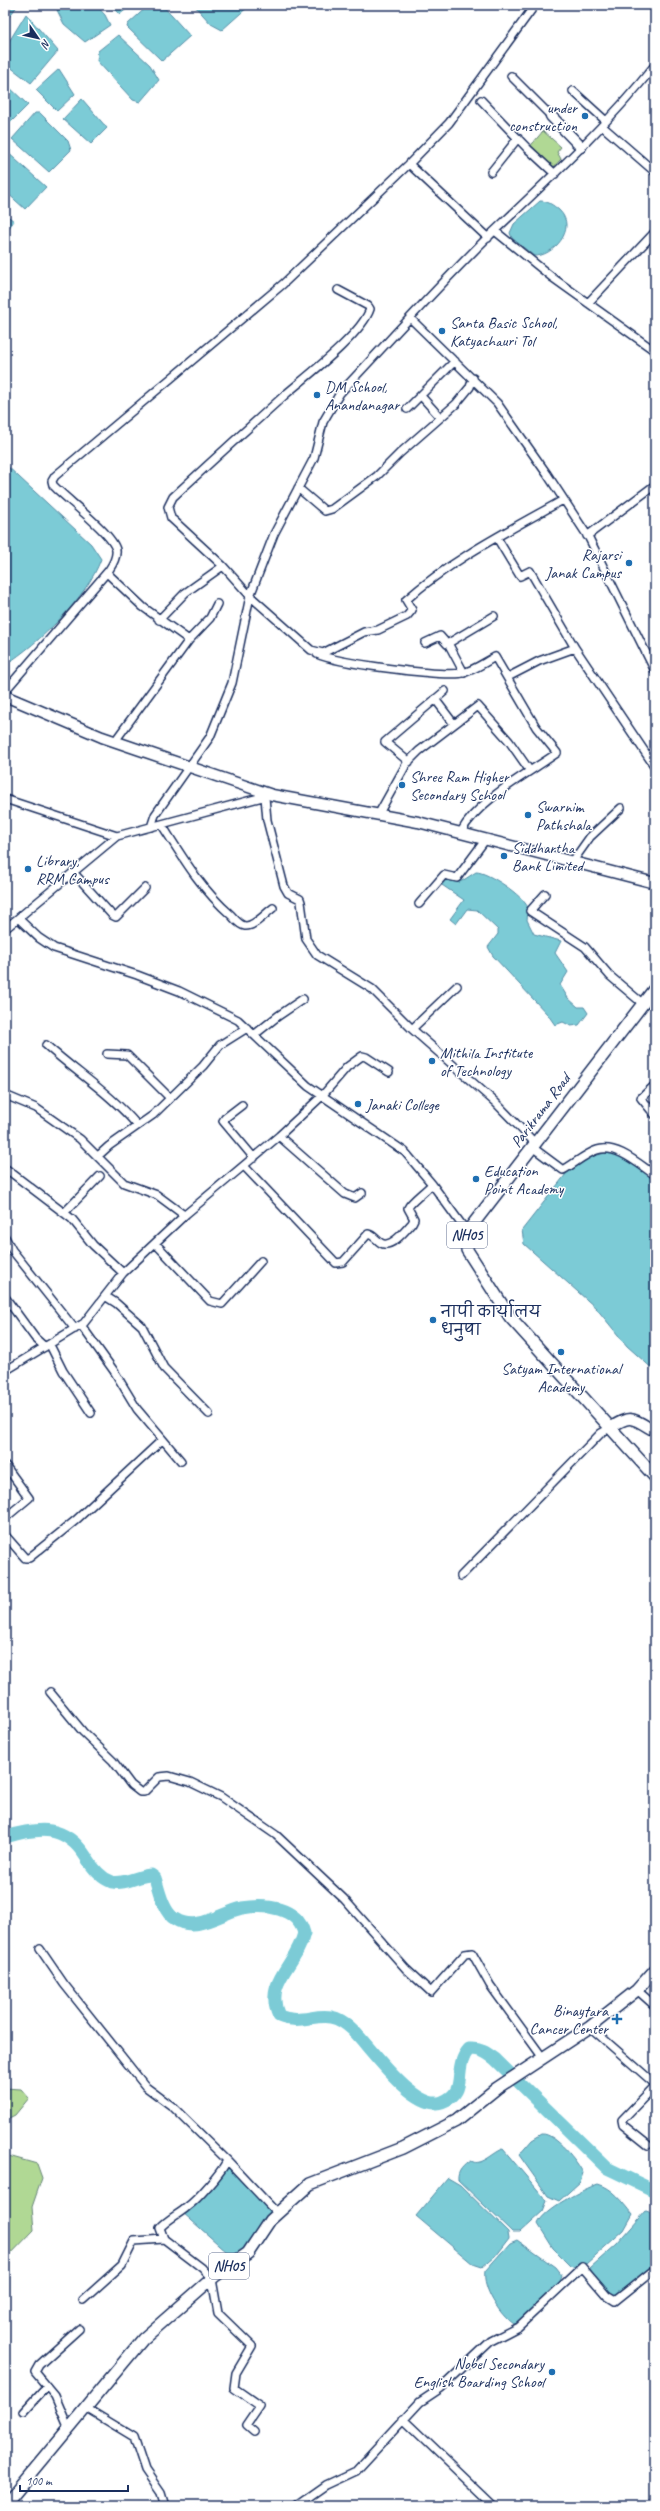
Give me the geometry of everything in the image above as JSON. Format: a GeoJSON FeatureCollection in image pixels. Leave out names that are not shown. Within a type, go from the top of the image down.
{"type":"FeatureCollection","features":[{"type":"Feature","properties":{"kind":"main road"},"geometry":{"type":"LineString","coordinates":[[551,116],[581,147]]}},
{"type":"Feature","properties":{"kind":"main road"},"geometry":{"type":"LineString","coordinates":[[5,696],[115,741],[269,796],[378,815],[461,832],[655,883]]}},
{"type":"Feature","properties":{"kind":"main road","name":"Parikrama Road"},"geometry":{"type":"LineString","coordinates":[[467,1232],[655,988]]}},
{"type":"Feature","properties":{"kind":"main road","name":"NH05"},"geometry":{"type":"LineString","coordinates":[[467,1232],[467,1250],[510,1317],[655,1477]]}},
{"type":"Feature","properties":{"kind":"main road"},"geometry":{"type":"LineString","coordinates":[[610,1428],[626,1418],[632,1418],[651,1429],[655,1428]]}},
{"type":"Feature","properties":{"kind":"main road","name":"NH05"},"geometry":{"type":"LineString","coordinates":[[5,2502],[69,2429],[143,2339],[212,2279],[248,2253],[270,2220],[310,2184],[403,2148],[456,2121],[497,2088],[590,2027],[637,1990],[655,1970]]}},
{"type":"Feature","properties":{"kind":"street"},"geometry":{"type":"LineString","coordinates":[[5,691],[107,573],[116,556],[115,547],[107,536],[53,485],[52,481],[54,476],[283,284],[409,164],[449,123],[536,5]]}},
{"type":"Feature","properties":{"kind":"street"},"geometry":{"type":"LineString","coordinates":[[151,827],[155,815],[210,737],[232,683],[250,596],[274,534],[314,458],[323,422],[340,393],[488,238],[581,147],[655,65]]}},
{"type":"Feature","properties":{"kind":"street"},"geometry":{"type":"LineString","coordinates":[[511,76],[551,116]]}},
{"type":"Feature","properties":{"kind":"street"},"geometry":{"type":"LineString","coordinates":[[573,91],[655,172]]}},
{"type":"Feature","properties":{"kind":"street"},"geometry":{"type":"LineString","coordinates":[[481,100],[555,174]]}},
{"type":"Feature","properties":{"kind":"street"},"geometry":{"type":"LineString","coordinates":[[491,172],[518,138]]}},
{"type":"Feature","properties":{"kind":"street"},"geometry":{"type":"LineString","coordinates":[[409,164],[488,238]]}},
{"type":"Feature","properties":{"kind":"street"},"geometry":{"type":"LineString","coordinates":[[495,231],[553,278],[655,351]]}},
{"type":"Feature","properties":{"kind":"street"},"geometry":{"type":"LineString","coordinates":[[588,304],[655,232]]}},
{"type":"Feature","properties":{"kind":"street"},"geometry":{"type":"LineString","coordinates":[[338,290],[368,306],[370,309],[365,318],[341,346],[234,441],[169,502],[168,513],[171,518],[223,566],[250,596],[314,652],[323,657],[439,674],[464,673],[495,657],[536,727],[557,753],[530,771],[473,815],[461,832]]}},
{"type":"Feature","properties":{"kind":"street"},"geometry":{"type":"LineString","coordinates":[[411,319],[497,403],[587,536],[655,671]]}},
{"type":"Feature","properties":{"kind":"street"},"geometry":{"type":"LineString","coordinates":[[407,409],[455,361]]}},
{"type":"Feature","properties":{"kind":"street"},"geometry":{"type":"LineString","coordinates":[[298,488],[325,511],[332,509],[377,476],[440,417],[461,400],[473,378]]}},
{"type":"Feature","properties":{"kind":"street"},"geometry":{"type":"LineString","coordinates":[[421,396],[440,417]]}},
{"type":"Feature","properties":{"kind":"street"},"geometry":{"type":"LineString","coordinates":[[587,536],[655,485]]}},
{"type":"Feature","properties":{"kind":"street"},"geometry":{"type":"LineString","coordinates":[[314,652],[323,653],[364,632],[378,630],[407,616],[412,610],[406,600],[419,589],[497,538],[564,500]]}},
{"type":"Feature","properties":{"kind":"street"},"geometry":{"type":"LineString","coordinates":[[497,538],[520,576],[530,571],[575,648],[655,767]]}},
{"type":"Feature","properties":{"kind":"street"},"geometry":{"type":"LineString","coordinates":[[159,620],[185,593],[223,566]]}},
{"type":"Feature","properties":{"kind":"street"},"geometry":{"type":"LineString","coordinates":[[107,573],[159,620],[190,640]]}},
{"type":"Feature","properties":{"kind":"street"},"geometry":{"type":"LineString","coordinates":[[115,741],[190,640],[210,618],[218,604]]}},
{"type":"Feature","properties":{"kind":"street"},"geometry":{"type":"LineString","coordinates":[[448,643],[494,616]]}},
{"type":"Feature","properties":{"kind":"street"},"geometry":{"type":"LineString","coordinates":[[425,644],[440,636],[447,644],[448,643],[464,673]]}},
{"type":"Feature","properties":{"kind":"street"},"geometry":{"type":"LineString","coordinates":[[508,677],[540,661],[575,648]]}},
{"type":"Feature","properties":{"kind":"street"},"geometry":{"type":"LineString","coordinates":[[409,762],[385,742],[445,691]]}},
{"type":"Feature","properties":{"kind":"street"},"geometry":{"type":"LineString","coordinates":[[435,700],[454,724]]}},
{"type":"Feature","properties":{"kind":"street"},"geometry":{"type":"LineString","coordinates":[[378,815],[409,762],[478,706],[509,741],[530,771]]}},
{"type":"Feature","properties":{"kind":"street"},"geometry":{"type":"LineString","coordinates":[[5,929],[118,836],[269,796],[267,820],[277,865],[286,890],[300,899],[305,934],[309,946],[317,955],[372,989],[412,1029],[495,1102],[533,1145],[563,1170],[597,1150],[607,1148],[616,1150],[655,1174]]}},
{"type":"Feature","properties":{"kind":"street"},"geometry":{"type":"LineString","coordinates":[[5,799],[118,836]]}},
{"type":"Feature","properties":{"kind":"street"},"geometry":{"type":"LineString","coordinates":[[572,861],[590,837],[621,808]]}},
{"type":"Feature","properties":{"kind":"street"},"geometry":{"type":"LineString","coordinates":[[162,825],[196,879],[212,899],[240,925],[247,926],[252,924],[273,908]]}},
{"type":"Feature","properties":{"kind":"street"},"geometry":{"type":"LineString","coordinates":[[419,904],[444,875],[457,878],[486,839]]}},
{"type":"Feature","properties":{"kind":"street"},"geometry":{"type":"LineString","coordinates":[[73,872],[112,915],[116,917],[145,888]]}},
{"type":"Feature","properties":{"kind":"street"},"geometry":{"type":"LineString","coordinates":[[545,894],[530,911],[584,947],[610,976],[642,1003]]}},
{"type":"Feature","properties":{"kind":"street"},"geometry":{"type":"LineString","coordinates":[[19,919],[39,938],[54,948],[137,975],[179,991],[221,1011],[247,1028],[294,1074],[322,1096],[405,1152],[432,1184],[467,1232]]}},
{"type":"Feature","properties":{"kind":"street"},"geometry":{"type":"LineString","coordinates":[[412,1029],[457,986]]}},
{"type":"Feature","properties":{"kind":"street"},"geometry":{"type":"LineString","coordinates":[[254,1035],[303,999]]}},
{"type":"Feature","properties":{"kind":"street"},"geometry":{"type":"LineString","coordinates":[[98,1156],[170,1098],[220,1045],[247,1028]]}},
{"type":"Feature","properties":{"kind":"street"},"geometry":{"type":"LineString","coordinates":[[46,1044],[65,1062],[105,1091],[137,1126]]}},
{"type":"Feature","properties":{"kind":"street"},"geometry":{"type":"LineString","coordinates":[[107,1054],[127,1055],[170,1098]]}},
{"type":"Feature","properties":{"kind":"street"},"geometry":{"type":"LineString","coordinates":[[5,1371],[78,1327],[92,1315],[123,1273],[184,1215],[279,1136],[322,1096],[347,1067],[362,1056],[368,1058],[389,1072]]}},
{"type":"Feature","properties":{"kind":"street"},"geometry":{"type":"LineString","coordinates":[[655,1085],[640,1098],[655,1115]]}},
{"type":"Feature","properties":{"kind":"street"},"geometry":{"type":"LineString","coordinates":[[5,1095],[36,1108],[80,1139],[124,1182],[161,1197],[184,1215]]}},
{"type":"Feature","properties":{"kind":"street"},"geometry":{"type":"LineString","coordinates":[[242,1105],[223,1121],[254,1158]]}},
{"type":"Feature","properties":{"kind":"street"},"geometry":{"type":"LineString","coordinates":[[279,1136],[345,1194],[356,1198],[362,1193]]}},
{"type":"Feature","properties":{"kind":"street"},"geometry":{"type":"LineString","coordinates":[[244,1166],[336,1263],[343,1262],[368,1234],[386,1245],[393,1242],[412,1223],[414,1219],[408,1208],[410,1204],[423,1195],[432,1184]]}},
{"type":"Feature","properties":{"kind":"street"},"geometry":{"type":"LineString","coordinates":[[5,1168],[72,1219],[93,1245],[123,1273]]}},
{"type":"Feature","properties":{"kind":"street"},"geometry":{"type":"LineString","coordinates":[[64,1213],[100,1176]]}},
{"type":"Feature","properties":{"kind":"street"},"geometry":{"type":"LineString","coordinates":[[5,1237],[12,1250],[78,1327],[114,1372],[137,1410],[181,1461]]}},
{"type":"Feature","properties":{"kind":"street"},"geometry":{"type":"LineString","coordinates":[[155,1243],[210,1301],[214,1303],[222,1304],[261,1261]]}},
{"type":"Feature","properties":{"kind":"street"},"geometry":{"type":"LineString","coordinates":[[105,1296],[116,1302],[142,1326],[164,1368],[209,1414]]}},
{"type":"Feature","properties":{"kind":"street"},"geometry":{"type":"LineString","coordinates":[[5,1297],[35,1338],[48,1346],[91,1413]]}},
{"type":"Feature","properties":{"kind":"street"},"geometry":{"type":"LineString","coordinates":[[460,1576],[601,1433],[610,1428]]}},
{"type":"Feature","properties":{"kind":"street"},"geometry":{"type":"LineString","coordinates":[[5,1535],[17,1551],[25,1558],[29,1558],[76,1520],[162,1440]]}},
{"type":"Feature","properties":{"kind":"street"},"geometry":{"type":"LineString","coordinates":[[5,1465],[28,1498],[5,1518]]}},
{"type":"Feature","properties":{"kind":"street"},"geometry":{"type":"LineString","coordinates":[[50,1692],[83,1732],[114,1761],[136,1789],[144,1792],[159,1777],[169,1776],[190,1782],[221,1797],[285,1842],[357,1913],[403,1966],[431,1992],[465,1954],[472,1953],[490,1985],[543,2058]]}},
{"type":"Feature","properties":{"kind":"street"},"geometry":{"type":"LineString","coordinates":[[40,1949],[64,1984],[146,2087],[173,2107],[227,2160],[277,2213]]}},
{"type":"Feature","properties":{"kind":"street"},"geometry":{"type":"LineString","coordinates":[[637,1990],[655,2006]]}},
{"type":"Feature","properties":{"kind":"street"},"geometry":{"type":"LineString","coordinates":[[590,2027],[655,2085],[622,2120],[623,2124],[648,2145]]}},
{"type":"Feature","properties":{"kind":"street"},"geometry":{"type":"LineString","coordinates":[[227,2160],[224,2168],[202,2194],[188,2207],[167,2220],[160,2228],[164,2239],[202,2268],[212,2279],[218,2313],[252,2346],[236,2373],[234,2388],[260,2406],[247,2425],[254,2431]]}},
{"type":"Feature","properties":{"kind":"street"},"geometry":{"type":"LineString","coordinates":[[83,2300],[122,2265],[134,2241],[164,2239]]}},
{"type":"Feature","properties":{"kind":"street"},"geometry":{"type":"LineString","coordinates":[[296,2506],[326,2485],[356,2471],[420,2402],[444,2386],[491,2341],[523,2322],[582,2267],[607,2296],[615,2301],[655,2269]]}},
{"type":"Feature","properties":{"kind":"street"},"geometry":{"type":"LineString","coordinates":[[69,2429],[55,2396],[35,2372],[39,2365],[79,2328]]}},
{"type":"Feature","properties":{"kind":"street"},"geometry":{"type":"LineString","coordinates":[[23,2412],[46,2387]]}},
{"type":"Feature","properties":{"kind":"street"},"geometry":{"type":"LineString","coordinates":[[86,2408],[134,2437],[145,2470],[161,2493],[164,2503],[161,2506]]}},
{"type":"Feature","properties":{"kind":"street"},"geometry":{"type":"LineString","coordinates":[[403,2419],[494,2506]]}},
{"type":"Feature","properties":{"kind":"green space"},"geometry":{"type":"Polygon","coordinates":[[[543,131],[561,147],[557,152],[561,159],[552,169],[528,149],[543,131]]]}},
{"type":"Feature","properties":{"kind":"green space"},"geometry":{"type":"Polygon","coordinates":[[[5,2088],[21,2089],[29,2098],[15,2115],[5,2120],[5,2088]]]}},
{"type":"Feature","properties":{"kind":"green space"},"geometry":{"type":"Polygon","coordinates":[[[5,2155],[37,2164],[42,2178],[32,2207],[34,2230],[5,2260],[5,2155]]]}},
{"type":"Feature","properties":{"kind":"water"},"geometry":{"type":"Polygon","coordinates":[[[5,5],[18,5],[5,22],[5,5]]]}},
{"type":"Feature","properties":{"kind":"water"},"geometry":{"type":"Polygon","coordinates":[[[62,5],[96,5],[105,15],[110,25],[85,42],[64,24],[57,10],[62,5]]]}},
{"type":"Feature","properties":{"kind":"water"},"geometry":{"type":"Polygon","coordinates":[[[110,5],[132,5],[120,14],[110,5]]]}},
{"type":"Feature","properties":{"kind":"water"},"geometry":{"type":"Polygon","coordinates":[[[149,5],[162,5],[190,36],[162,61],[127,27],[128,24],[149,5]]]}},
{"type":"Feature","properties":{"kind":"water"},"geometry":{"type":"Polygon","coordinates":[[[194,5],[250,5],[222,30],[211,24],[194,5]]]}},
{"type":"Feature","properties":{"kind":"water"},"geometry":{"type":"Polygon","coordinates":[[[26,14],[58,51],[31,83],[5,63],[5,48],[26,14]]]}},
{"type":"Feature","properties":{"kind":"water"},"geometry":{"type":"Polygon","coordinates":[[[118,35],[150,65],[159,80],[140,102],[133,100],[97,61],[98,51],[118,35]]]}},
{"type":"Feature","properties":{"kind":"water"},"geometry":{"type":"Polygon","coordinates":[[[59,69],[75,94],[57,111],[36,90],[59,69]]]}},
{"type":"Feature","properties":{"kind":"water"},"geometry":{"type":"Polygon","coordinates":[[[5,83],[28,105],[5,128],[5,83]]]}},
{"type":"Feature","properties":{"kind":"water"},"geometry":{"type":"Polygon","coordinates":[[[82,99],[107,128],[91,144],[63,119],[82,99]]]}},
{"type":"Feature","properties":{"kind":"water"},"geometry":{"type":"Polygon","coordinates":[[[35,113],[40,113],[68,141],[71,150],[49,172],[12,139],[35,113]]]}},
{"type":"Feature","properties":{"kind":"water"},"geometry":{"type":"Polygon","coordinates":[[[5,150],[46,187],[25,209],[5,191],[5,150]]]}},
{"type":"Feature","properties":{"kind":"water"},"geometry":{"type":"Polygon","coordinates":[[[540,201],[548,203],[559,210],[564,217],[566,225],[565,233],[555,247],[541,255],[534,256],[512,238],[510,233],[514,224],[540,201]]]}},
{"type":"Feature","properties":{"kind":"water"},"geometry":{"type":"Polygon","coordinates":[[[5,214],[14,221],[5,233],[5,214]]]}},
{"type":"Feature","properties":{"kind":"water"},"geometry":{"type":"Polygon","coordinates":[[[5,464],[91,544],[101,559],[85,589],[73,604],[47,632],[5,665],[5,464]]]}},
{"type":"Feature","properties":{"kind":"water"},"geometry":{"type":"Polygon","coordinates":[[[476,872],[482,873],[497,880],[520,897],[528,908],[527,920],[534,934],[561,941],[555,953],[568,972],[560,985],[568,998],[578,1007],[584,1007],[588,1013],[579,1025],[571,1026],[563,1022],[555,1025],[548,1015],[493,956],[488,947],[498,934],[498,930],[477,910],[467,909],[456,924],[450,919],[464,900],[439,883],[447,876],[452,881],[462,881],[476,872]]]}},
{"type":"Feature","properties":{"kind":"water"},"geometry":{"type":"Polygon","coordinates":[[[613,1151],[655,1177],[655,1371],[627,1346],[596,1308],[524,1244],[522,1230],[566,1174],[590,1157],[613,1151]]]}},
{"type":"Feature","properties":{"kind":"water"},"geometry":{"type":"Polygon","coordinates":[[[542,2134],[553,2138],[566,2149],[583,2173],[580,2182],[559,2201],[548,2196],[519,2155],[532,2140],[542,2134]]]}},
{"type":"Feature","properties":{"kind":"water"},"geometry":{"type":"Polygon","coordinates":[[[503,2149],[547,2201],[543,2211],[520,2232],[512,2232],[458,2180],[463,2166],[470,2161],[483,2161],[503,2149]]]}},
{"type":"Feature","properties":{"kind":"water"},"geometry":{"type":"Polygon","coordinates":[[[228,2167],[268,2206],[270,2212],[249,2249],[226,2259],[227,2252],[182,2212],[209,2189],[228,2167]]]}},
{"type":"Feature","properties":{"kind":"water"},"geometry":{"type":"Polygon","coordinates":[[[448,2178],[460,2185],[508,2232],[509,2238],[495,2256],[482,2267],[473,2264],[416,2216],[448,2178]]]}},
{"type":"Feature","properties":{"kind":"water"},"geometry":{"type":"Polygon","coordinates":[[[598,2184],[613,2192],[633,2214],[624,2230],[586,2264],[572,2267],[553,2248],[538,2224],[541,2218],[555,2206],[583,2190],[598,2184]]]}},
{"type":"Feature","properties":{"kind":"water"},"geometry":{"type":"Polygon","coordinates":[[[646,2211],[655,2214],[655,2266],[617,2297],[613,2297],[594,2277],[590,2268],[617,2244],[646,2211]]]}},
{"type":"Feature","properties":{"kind":"water"},"geometry":{"type":"Polygon","coordinates":[[[517,2240],[555,2267],[562,2276],[559,2284],[518,2323],[513,2324],[498,2308],[489,2293],[486,2285],[485,2271],[510,2243],[517,2240]]]}},
{"type":"Feature","properties":{"kind":"waterway"},"geometry":{"type":"LineString","coordinates":[[5,1837],[29,1831],[50,1831],[60,1834],[78,1846],[97,1872],[112,1882],[117,1883],[151,1875],[155,1878],[167,1911],[171,1916],[183,1923],[200,1923],[234,1910],[251,1907],[270,1907],[288,1913],[300,1924],[304,1933],[295,1955],[278,1983],[275,1993],[275,2004],[279,2016],[289,2019],[325,2016],[343,2022],[353,2030],[406,2088],[419,2097],[431,2102],[442,2102],[450,2098],[456,2092],[461,2064],[469,2049],[483,2051],[495,2059],[607,2168],[655,2191]]}},
{"type":"Feature","properties":{"kind":"place","name":"under construction"},"geometry":{"type":"Point","coordinates":[585,116]}},
{"type":"Feature","properties":{"kind":"place","name":"Santa Basic School, Katyachauri Tol"},"geometry":{"type":"Point","coordinates":[442,331]}},
{"type":"Feature","properties":{"kind":"place","name":"DM School, Anandanagar"},"geometry":{"type":"Point","coordinates":[317,395]}},
{"type":"Feature","properties":{"kind":"place","name":"Rajarsi Janak Campus"},"geometry":{"type":"Point","coordinates":[629,563]}},
{"type":"Feature","properties":{"kind":"place","name":"Shree Ram Higher Secondary School"},"geometry":{"type":"Point","coordinates":[402,785]}},
{"type":"Feature","properties":{"kind":"place","name":"Swarnim Pathshala"},"geometry":{"type":"Point","coordinates":[528,815]}},
{"type":"Feature","properties":{"kind":"place","name":"Siddhartha Bank Limited"},"geometry":{"type":"Point","coordinates":[504,856]}},
{"type":"Feature","properties":{"kind":"place","name":"Library, RRM Campus"},"geometry":{"type":"Point","coordinates":[28,869]}},
{"type":"Feature","properties":{"kind":"place","name":"Mithila Institute of Technology"},"geometry":{"type":"Point","coordinates":[432,1061]}},
{"type":"Feature","properties":{"kind":"place","name":"Janaki College"},"geometry":{"type":"Point","coordinates":[358,1104]}},
{"type":"Feature","properties":{"kind":"place","name":"Education Point Academy"},"geometry":{"type":"Point","coordinates":[476,1179]}},
{"type":"Feature","properties":{"kind":"place","name":"नापी कार्यालय धनुषा"},"geometry":{"type":"Point","coordinates":[433,1320]}},
{"type":"Feature","properties":{"kind":"place","name":"Satyam International Academy"},"geometry":{"type":"Point","coordinates":[561,1352]}},
{"type":"Feature","properties":{"kind":"place","name":"Binaytara Cancer Center"},"geometry":{"type":"Point","coordinates":[617,2019]}},
{"type":"Feature","properties":{"kind":"place","name":"Nobel Secondary English Boarding School"},"geometry":{"type":"Point","coordinates":[552,2372]}}]}
